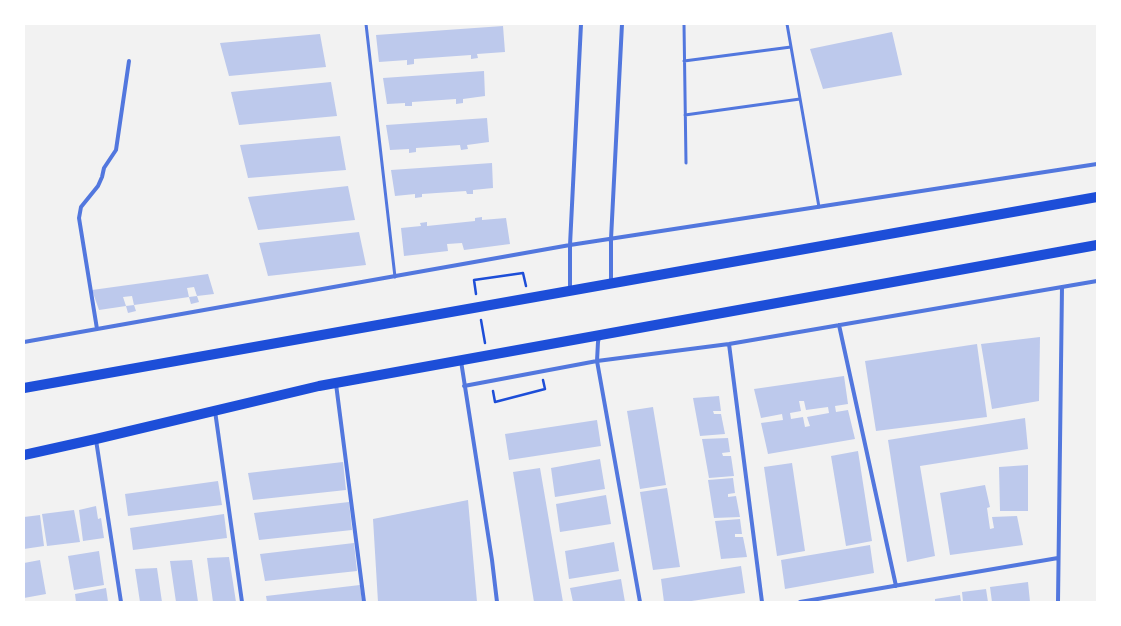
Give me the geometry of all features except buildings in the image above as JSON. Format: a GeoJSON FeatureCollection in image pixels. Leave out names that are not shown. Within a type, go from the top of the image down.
{"type":"FeatureCollection","features":[{"type":"Feature","properties":{"kind":"main road"},"geometry":{"type":"LineString","coordinates":[[24,388],[1097,197]]}},
{"type":"Feature","properties":{"kind":"main road"},"geometry":{"type":"LineString","coordinates":[[24,455],[336,383],[461,362],[600,334],[1097,245]]}},
{"type":"Feature","properties":{"kind":"street"},"geometry":{"type":"LineString","coordinates":[[570,291],[570,245],[581,24]]}},
{"type":"Feature","properties":{"kind":"street"},"geometry":{"type":"LineString","coordinates":[[611,284],[611,239],[622,24]]}},
{"type":"Feature","properties":{"kind":"street"},"geometry":{"type":"LineString","coordinates":[[97,329],[79,218],[81,207],[98,186],[104,168],[116,150],[129,61]]}},
{"type":"Feature","properties":{"kind":"street"},"geometry":{"type":"LineString","coordinates":[[24,342],[570,245],[1097,164]]}},
{"type":"Feature","properties":{"kind":"street"},"geometry":{"type":"LineString","coordinates":[[464,386],[597,361],[729,344],[1097,281]]}},
{"type":"Feature","properties":{"kind":"street"},"geometry":{"type":"LineString","coordinates":[[1058,602],[1062,287]]}},
{"type":"Feature","properties":{"kind":"street"},"geometry":{"type":"LineString","coordinates":[[839,325],[896,586]]}},
{"type":"Feature","properties":{"kind":"street"},"geometry":{"type":"LineString","coordinates":[[600,334],[597,361],[640,602]]}},
{"type":"Feature","properties":{"kind":"street"},"geometry":{"type":"LineString","coordinates":[[729,344],[762,602]]}},
{"type":"Feature","properties":{"kind":"street"},"geometry":{"type":"LineString","coordinates":[[461,362],[492,560],[497,602]]}},
{"type":"Feature","properties":{"kind":"street"},"geometry":{"type":"LineString","coordinates":[[336,383],[364,602]]}},
{"type":"Feature","properties":{"kind":"street"},"geometry":{"type":"LineString","coordinates":[[215,411],[242,602]]}},
{"type":"Feature","properties":{"kind":"street"},"geometry":{"type":"LineString","coordinates":[[96,439],[120,602]]}},
{"type":"Feature","properties":{"kind":"street"},"geometry":{"type":"LineString","coordinates":[[800,602],[1058,558]]}},
{"type":"Feature","properties":{"kind":"lane"},"geometry":{"type":"LineString","coordinates":[[366,24],[396,277]]}},
{"type":"Feature","properties":{"kind":"lane"},"geometry":{"type":"LineString","coordinates":[[684,24],[686,163]]}},
{"type":"Feature","properties":{"kind":"lane"},"geometry":{"type":"LineString","coordinates":[[787,24],[819,207]]}},
{"type":"Feature","properties":{"kind":"lane"},"geometry":{"type":"LineString","coordinates":[[684,61],[791,48]]}},
{"type":"Feature","properties":{"kind":"lane"},"geometry":{"type":"LineString","coordinates":[[686,115],[800,99]]}},
{"type":"Feature","properties":{"kind":"path"},"geometry":{"type":"LineString","coordinates":[[474,280],[523,273]]}},
{"type":"Feature","properties":{"kind":"path"},"geometry":{"type":"LineString","coordinates":[[495,402],[545,389]]}}]}
